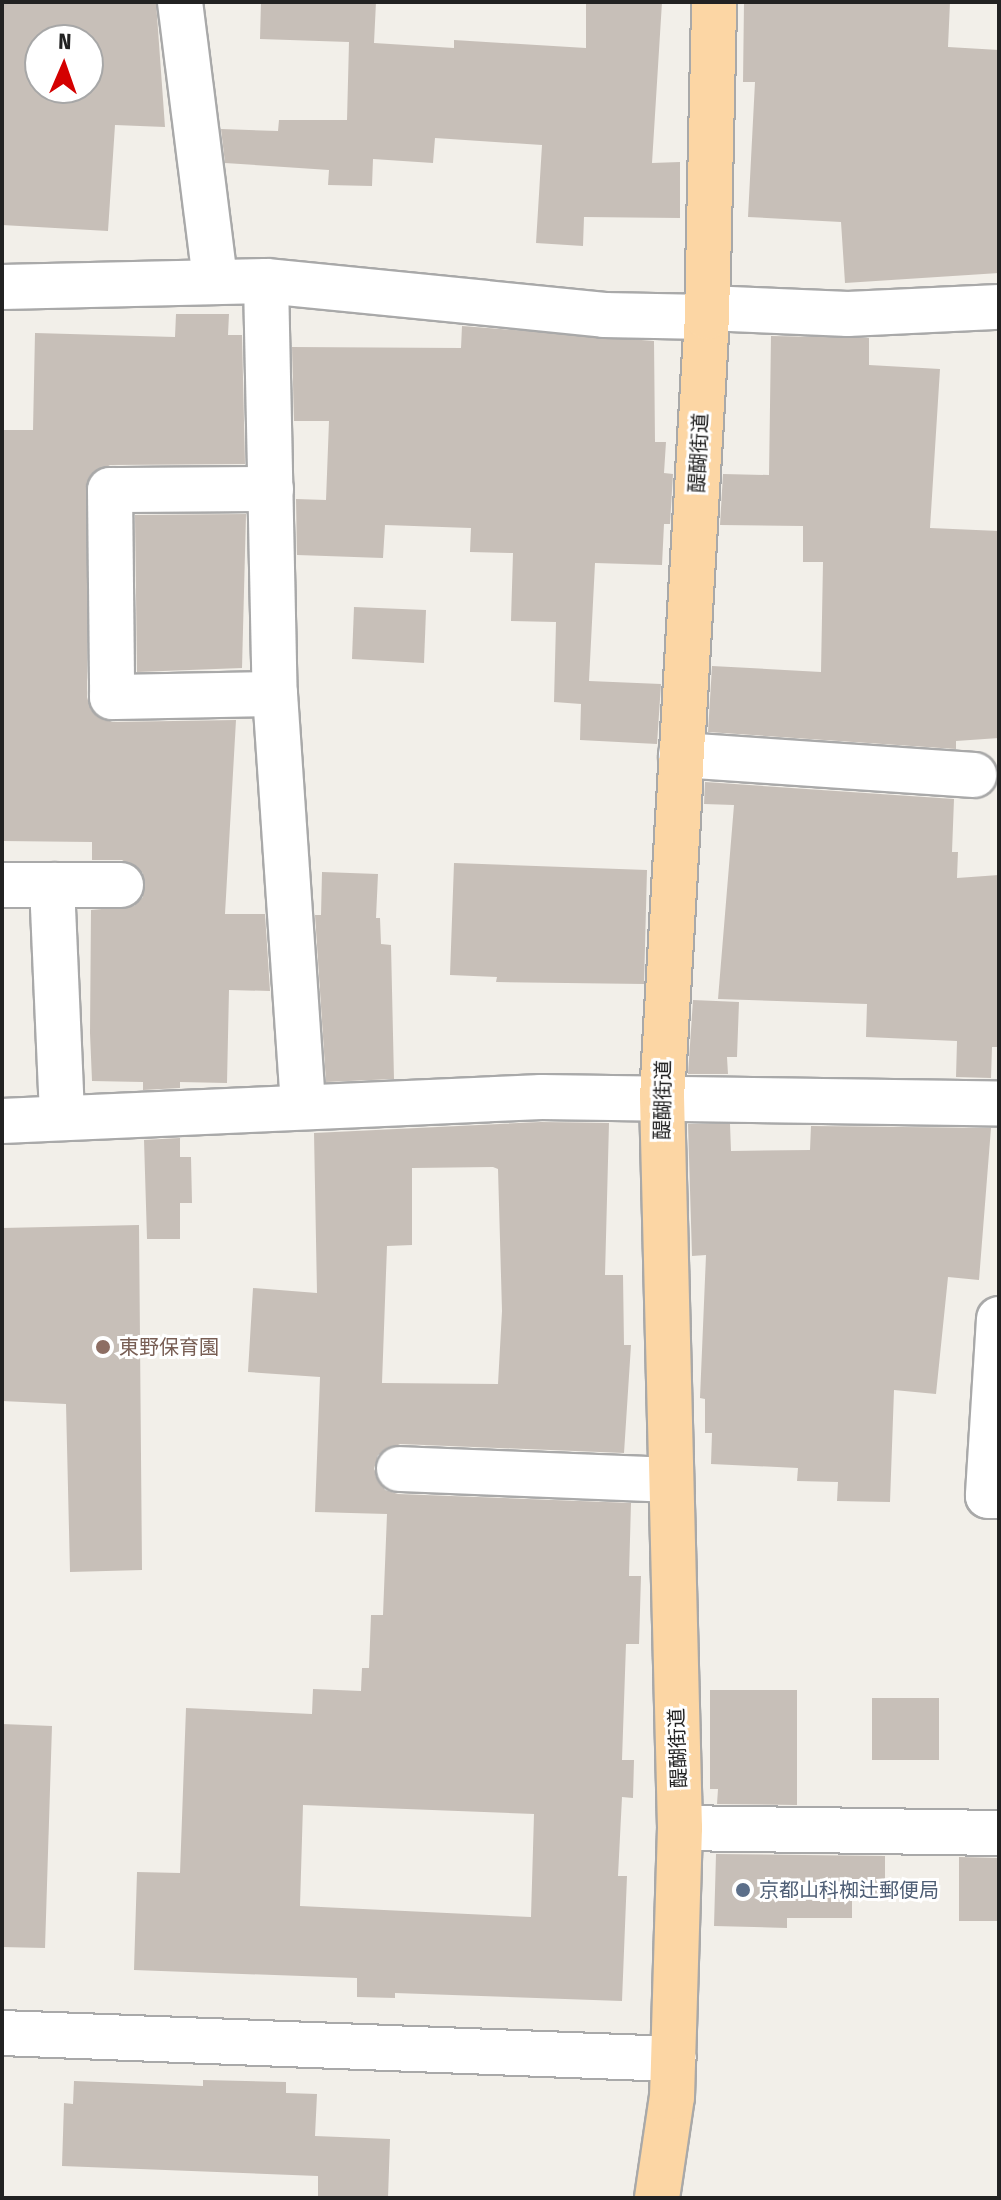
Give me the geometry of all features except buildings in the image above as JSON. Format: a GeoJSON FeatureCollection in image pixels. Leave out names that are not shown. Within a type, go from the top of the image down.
{"type":"FeatureCollection","features":[{"type":"Feature","properties":{"kind":"main road","name":"醍醐街道"},"geometry":{"type":"LineString","coordinates":[[657,2198],[673,2059],[680,1828],[662,1097],[707,313],[714,2]]}},
{"type":"Feature","properties":{"kind":"street"},"geometry":{"type":"LineString","coordinates":[[180,2],[215,280]]}},
{"type":"Feature","properties":{"kind":"street"},"geometry":{"type":"LineString","coordinates":[[266,281],[275,694],[303,1105]]}},
{"type":"Feature","properties":{"kind":"street"},"geometry":{"type":"LineString","coordinates":[[2,287],[266,281],[604,315],[848,314],[999,307]]}},
{"type":"Feature","properties":{"kind":"street"},"geometry":{"type":"LineString","coordinates":[[271,489],[110,490],[112,697],[275,694]]}},
{"type":"Feature","properties":{"kind":"street"},"geometry":{"type":"LineString","coordinates":[[681,755],[974,775]]}},
{"type":"Feature","properties":{"kind":"street"},"geometry":{"type":"LineString","coordinates":[[2,885],[121,885]]}},
{"type":"Feature","properties":{"kind":"street"},"geometry":{"type":"LineString","coordinates":[[52,885],[62,1116]]}},
{"type":"Feature","properties":{"kind":"street"},"geometry":{"type":"LineString","coordinates":[[2,1121],[303,1105],[662,1097],[999,1103]]}},
{"type":"Feature","properties":{"kind":"street"},"geometry":{"type":"LineString","coordinates":[[999,1319],[988,1496],[999,1496]]}},
{"type":"Feature","properties":{"kind":"street"},"geometry":{"type":"LineString","coordinates":[[399,1469],[670,1480]]}},
{"type":"Feature","properties":{"kind":"street"},"geometry":{"type":"LineString","coordinates":[[680,1828],[999,1833]]}},
{"type":"Feature","properties":{"kind":"street"},"geometry":{"type":"LineString","coordinates":[[2,2033],[673,2059]]}},
{"type":"Feature","properties":{"kind":"place","name":"東野保育園"},"geometry":{"type":"Point","coordinates":[103,1347]}},
{"type":"Feature","properties":{"kind":"place","name":"京都山科椥辻郵便局"},"geometry":{"type":"Point","coordinates":[743,1890]}}]}
